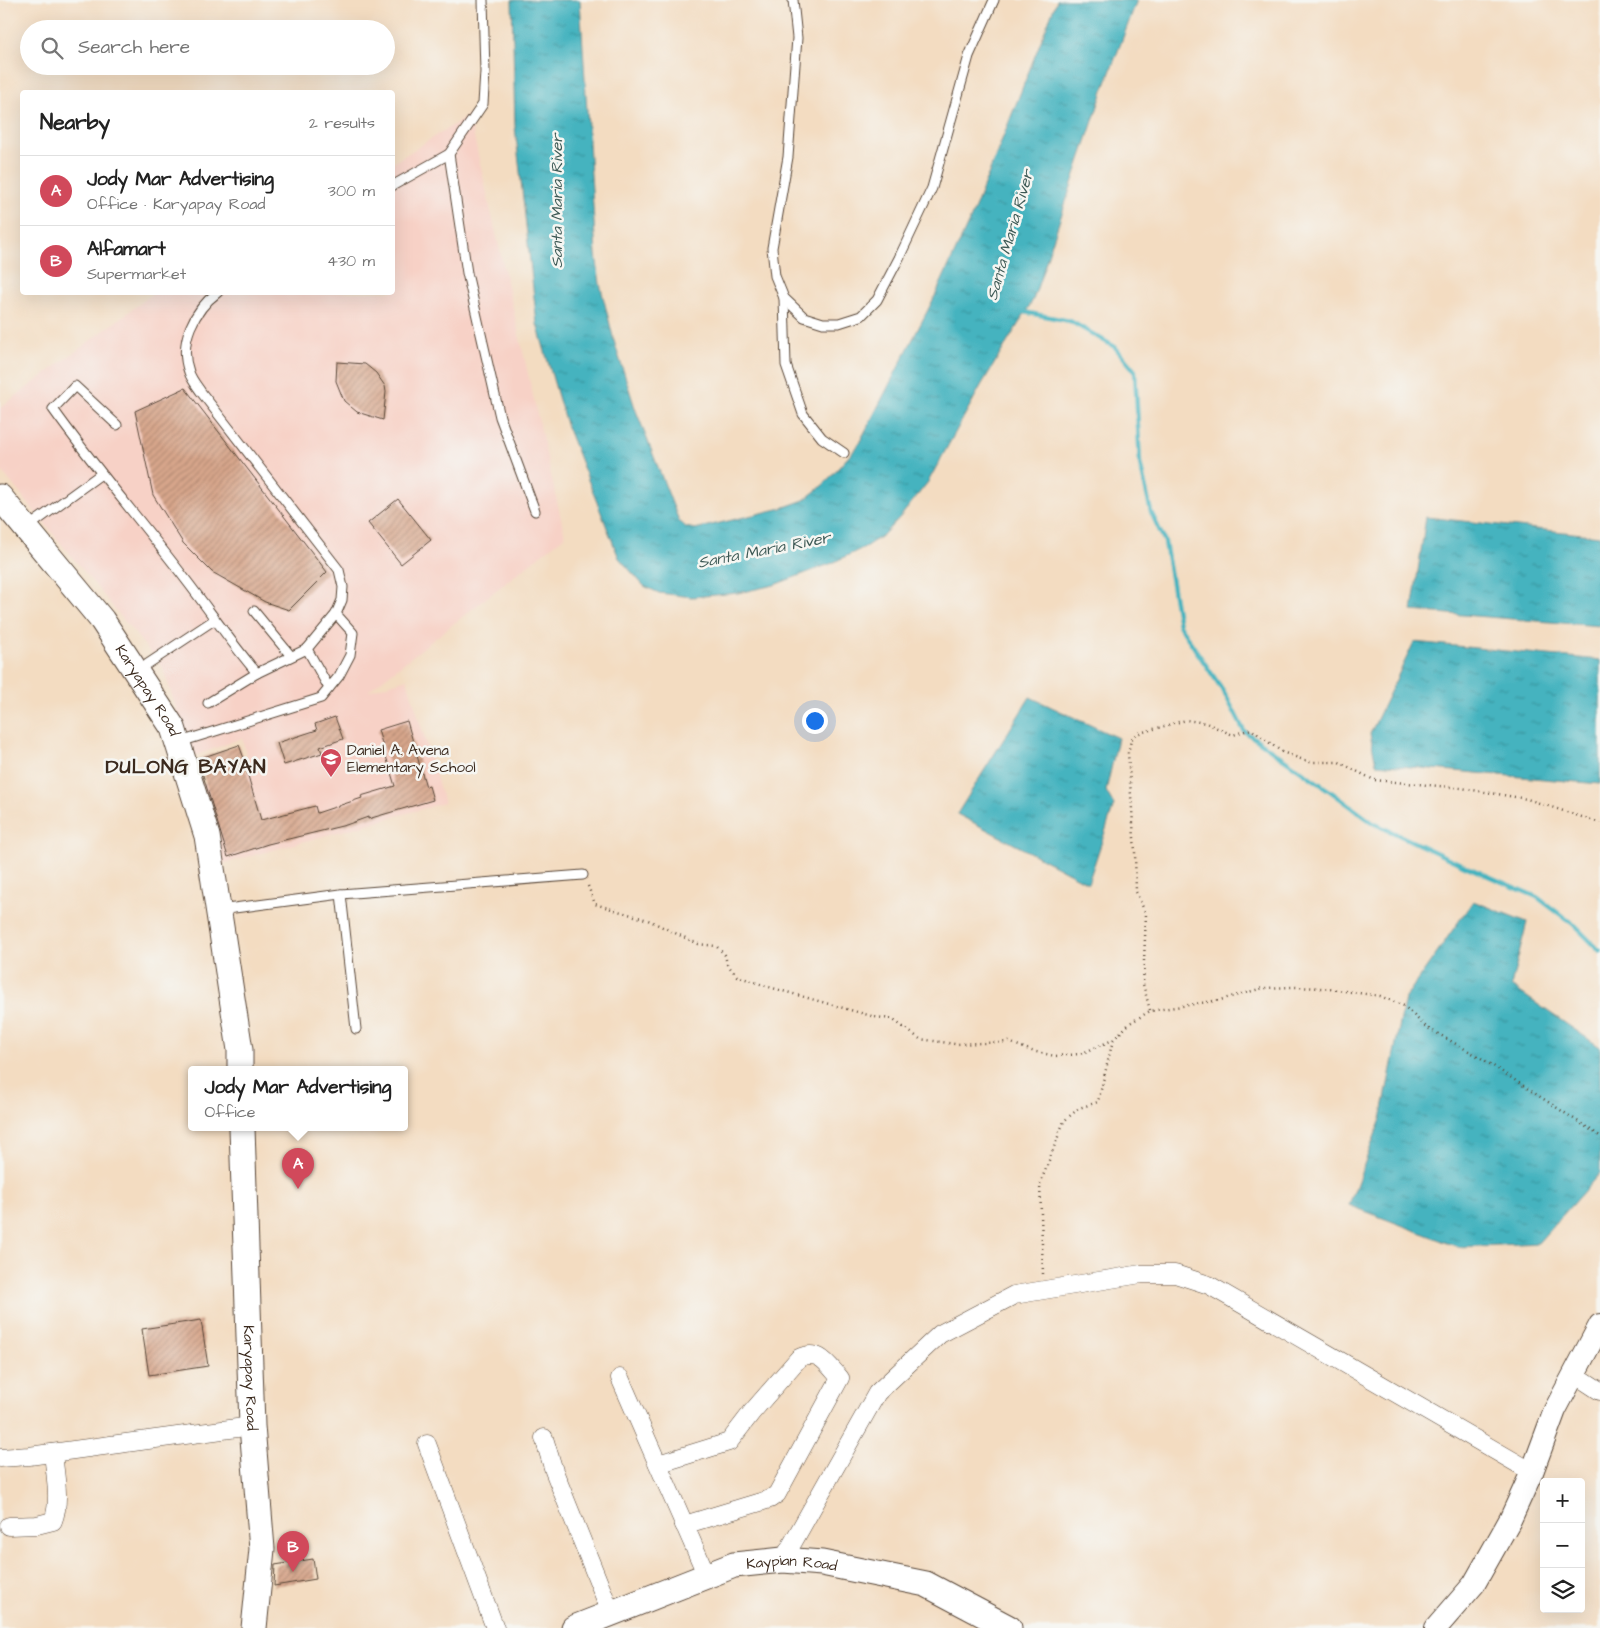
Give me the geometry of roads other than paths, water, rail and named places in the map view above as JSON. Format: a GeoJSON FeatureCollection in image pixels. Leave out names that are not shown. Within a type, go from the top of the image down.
{"type":"FeatureCollection","features":[{"type":"Feature","properties":{"kind":"main road","name":"Karyapay Road"},"geometry":{"type":"LineString","coordinates":[[0,496],[102,620],[173,728],[208,836],[240,1050],[240,1066]]}},
{"type":"Feature","properties":{"kind":"main road","name":"Karyapay Road"},"geometry":{"type":"LineString","coordinates":[[242,1131],[252,1426],[262,1549],[254,1628]]}},
{"type":"Feature","properties":{"kind":"main road","name":"Kaypian Road"},"geometry":{"type":"LineString","coordinates":[[574,1628],[734,1565],[783,1560],[822,1563],[926,1584],[1009,1628]]}},
{"type":"Feature","properties":{"kind":"street"},"geometry":{"type":"LineString","coordinates":[[783,1560],[877,1393],[940,1334],[1014,1295],[1141,1274],[1175,1274],[1209,1285],[1532,1472]]}},
{"type":"Feature","properties":{"kind":"street"},"geometry":{"type":"LineString","coordinates":[[1436,1628],[1474,1584],[1510,1520],[1532,1472],[1555,1410],[1600,1325]]}},
{"type":"Feature","properties":{"kind":"street"},"geometry":{"type":"LineString","coordinates":[[658,1464],[729,1442],[752,1412],[799,1358],[806,1354],[814,1354],[821,1357],[840,1378],[777,1494],[770,1499],[684,1525]]}},
{"type":"Feature","properties":{"kind":"street"},"geometry":{"type":"LineString","coordinates":[[1574,1374],[1600,1391]]}},
{"type":"Feature","properties":{"kind":"street"},"geometry":{"type":"LineString","coordinates":[[620,1378],[707,1576]]}},
{"type":"Feature","properties":{"kind":"street"},"geometry":{"type":"LineString","coordinates":[[0,1458],[53,1453],[252,1426]]}},
{"type":"Feature","properties":{"kind":"street"},"geometry":{"type":"LineString","coordinates":[[544,1438],[558,1480],[611,1613]]}},
{"type":"Feature","properties":{"kind":"street"},"geometry":{"type":"LineString","coordinates":[[427,1444],[495,1628]]}},
{"type":"Feature","properties":{"kind":"street"},"geometry":{"type":"LineString","coordinates":[[9,1526],[37,1525],[53,1521],[57,1493],[53,1453]]}},
{"type":"Feature","properties":{"kind":"lane"},"geometry":{"type":"LineString","coordinates":[[395,184],[449,154],[482,104],[484,72],[483,0]]}},
{"type":"Feature","properties":{"kind":"lane"},"geometry":{"type":"LineString","coordinates":[[794,0],[797,38],[788,157],[772,248],[775,276],[784,298],[786,364],[803,414],[822,438],[844,453]]}},
{"type":"Feature","properties":{"kind":"lane"},"geometry":{"type":"LineString","coordinates":[[784,298],[804,317],[824,323],[839,323],[861,316],[877,300],[932,188],[969,56],[994,0]]}},
{"type":"Feature","properties":{"kind":"lane"},"geometry":{"type":"LineString","coordinates":[[449,154],[467,273],[500,417],[535,511]]}},
{"type":"Feature","properties":{"kind":"lane"},"geometry":{"type":"LineString","coordinates":[[208,703],[257,673],[306,649],[336,614],[342,600],[343,587],[339,570],[189,373],[186,354],[187,339],[194,317],[214,295]]}},
{"type":"Feature","properties":{"kind":"lane"},"geometry":{"type":"LineString","coordinates":[[117,425],[75,386],[53,409],[101,474],[257,673]]}},
{"type":"Feature","properties":{"kind":"lane"},"geometry":{"type":"LineString","coordinates":[[26,528],[101,474]]}},
{"type":"Feature","properties":{"kind":"lane"},"geometry":{"type":"LineString","coordinates":[[254,611],[291,656]]}},
{"type":"Feature","properties":{"kind":"lane"},"geometry":{"type":"LineString","coordinates":[[177,743],[321,698],[339,676],[350,655],[353,633],[336,614]]}},
{"type":"Feature","properties":{"kind":"lane"},"geometry":{"type":"LineString","coordinates":[[136,672],[214,620]]}},
{"type":"Feature","properties":{"kind":"lane"},"geometry":{"type":"LineString","coordinates":[[306,649],[329,688]]}},
{"type":"Feature","properties":{"kind":"lane"},"geometry":{"type":"LineString","coordinates":[[218,910],[341,894],[583,875]]}},
{"type":"Feature","properties":{"kind":"lane"},"geometry":{"type":"LineString","coordinates":[[341,894],[356,1030]]}},
{"type":"Feature","properties":{"kind":"water","name":"Santa Maria River"},"geometry":{"type":"Polygon","coordinates":[[[512,0],[580,0],[596,254],[600,284],[614,341],[635,408],[679,521],[686,527],[695,529],[782,508],[804,500],[823,485],[857,447],[934,298],[973,213],[1057,0],[1137,0],[1103,91],[1033,300],[982,384],[928,482],[883,535],[865,547],[830,564],[774,585],[738,593],[692,597],[659,593],[644,586],[619,558],[566,424],[537,324],[515,127],[512,0]]]}},
{"type":"Feature","properties":{"kind":"water"},"geometry":{"type":"Polygon","coordinates":[[[1426,517],[1600,536],[1600,626],[1412,611],[1426,517]]]}},
{"type":"Feature","properties":{"kind":"water"},"geometry":{"type":"Polygon","coordinates":[[[1414,642],[1600,660],[1600,784],[1376,764],[1370,734],[1414,642]]]}},
{"type":"Feature","properties":{"kind":"water"},"geometry":{"type":"Polygon","coordinates":[[[1030,697],[1118,738],[1106,791],[1114,805],[1088,883],[957,814],[1030,697]]]}},
{"type":"Feature","properties":{"kind":"water"},"geometry":{"type":"Polygon","coordinates":[[[1473,901],[1527,922],[1511,986],[1600,1047],[1600,1173],[1538,1243],[1458,1247],[1349,1205],[1381,1119],[1405,998],[1473,901]]]}},
{"type":"Feature","properties":{"kind":"waterway"},"geometry":{"type":"LineString","coordinates":[[1019,311],[1070,321],[1115,347],[1135,371],[1140,463],[1151,512],[1165,542],[1179,625],[1224,692],[1244,731],[1373,823],[1537,897],[1573,924],[1600,951]]}},
{"type":"Feature","properties":{"kind":"place","name":"Daniel A. Avena Elementary School"},"geometry":{"type":"Point","coordinates":[331,778]}},
{"type":"Feature","properties":{"kind":"place","name":"Jody Mar Advertising"},"geometry":{"type":"Point","coordinates":[298,1189]}},
{"type":"Feature","properties":{"kind":"place","name":"Alfamart"},"geometry":{"type":"Point","coordinates":[293,1572]}},
{"type":"Feature","properties":{"kind":"district","name":"DULONG BAYAN"},"geometry":{"type":"Point","coordinates":[186,767]}}]}
